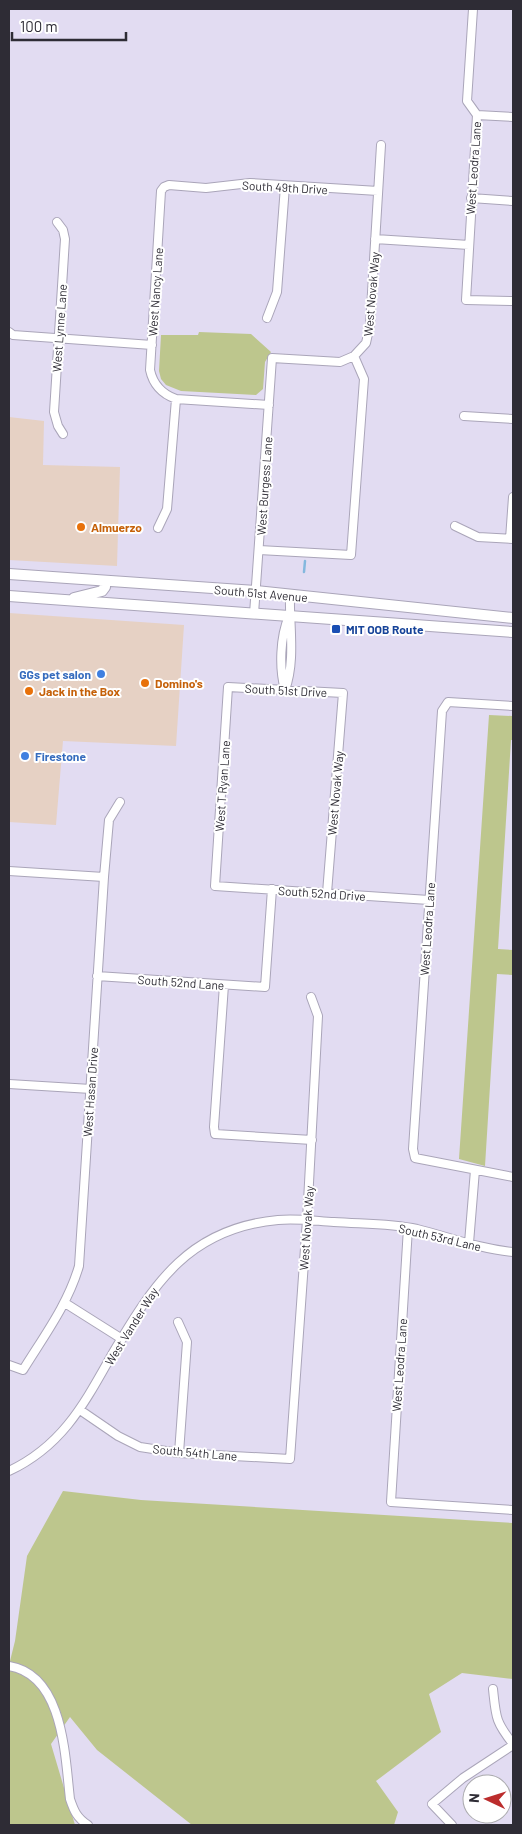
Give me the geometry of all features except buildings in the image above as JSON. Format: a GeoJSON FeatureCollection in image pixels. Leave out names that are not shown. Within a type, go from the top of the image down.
{"type":"FeatureCollection","features":[{"type":"Feature","properties":{"kind":"main road","name":"South 51st Avenue"},"geometry":{"type":"LineString","coordinates":[[9,574],[256,591],[513,618]]}},
{"type":"Feature","properties":{"kind":"main road"},"geometry":{"type":"LineString","coordinates":[[63,601],[102,591],[105,587],[105,581]]}},
{"type":"Feature","properties":{"kind":"main road","name":"South 51st Avenue"},"geometry":{"type":"LineString","coordinates":[[9,596],[513,632]]}},
{"type":"Feature","properties":{"kind":"street","name":"West Leodra Lane"},"geometry":{"type":"LineString","coordinates":[[474,9],[467,100],[477,116],[466,300],[513,301]]}},
{"type":"Feature","properties":{"kind":"street"},"geometry":{"type":"LineString","coordinates":[[477,116],[513,117]]}},
{"type":"Feature","properties":{"kind":"street","name":"West Novak Way"},"geometry":{"type":"LineString","coordinates":[[354,356],[366,343],[370,325],[382,144]]}},
{"type":"Feature","properties":{"kind":"street","name":"South 49th Drive"},"geometry":{"type":"LineString","coordinates":[[164,187],[169,185],[206,188],[250,183],[378,191]]}},
{"type":"Feature","properties":{"kind":"street"},"geometry":{"type":"LineString","coordinates":[[267,318],[277,292],[285,186]]}},
{"type":"Feature","properties":{"kind":"street","name":"West Nancy Lane"},"geometry":{"type":"LineString","coordinates":[[164,187],[161,194],[150,370],[163,393],[176,399]]}},
{"type":"Feature","properties":{"kind":"street"},"geometry":{"type":"LineString","coordinates":[[471,198],[513,201]]}},
{"type":"Feature","properties":{"kind":"street","name":"West Lynne Lane"},"geometry":{"type":"LineString","coordinates":[[57,222],[63,230],[65,239],[54,412],[58,426],[63,434]]}},
{"type":"Feature","properties":{"kind":"street"},"geometry":{"type":"LineString","coordinates":[[375,240],[469,245]]}},
{"type":"Feature","properties":{"kind":"street"},"geometry":{"type":"LineString","coordinates":[[10,335],[152,344]]}},
{"type":"Feature","properties":{"kind":"street"},"geometry":{"type":"LineString","coordinates":[[259,550],[351,555],[364,378],[354,356]]}},
{"type":"Feature","properties":{"kind":"street","name":"West Burgess Lane"},"geometry":{"type":"LineString","coordinates":[[254,614],[272,358],[340,362],[354,356]]}},
{"type":"Feature","properties":{"kind":"street"},"geometry":{"type":"LineString","coordinates":[[158,528],[167,509],[176,399],[269,405]]}},
{"type":"Feature","properties":{"kind":"street"},"geometry":{"type":"LineString","coordinates":[[464,416],[513,419]]}},
{"type":"Feature","properties":{"kind":"street"},"geometry":{"type":"LineString","coordinates":[[455,526],[478,537],[512,539],[513,497]]}},
{"type":"Feature","properties":{"kind":"street"},"geometry":{"type":"LineString","coordinates":[[284,690],[289,678],[290,669],[292,628],[289,616],[290,595]]}},
{"type":"Feature","properties":{"kind":"street","name":"South 51st Drive"},"geometry":{"type":"LineString","coordinates":[[228,687],[343,693]]}},
{"type":"Feature","properties":{"kind":"street","name":"West T Ryan Lane"},"geometry":{"type":"LineString","coordinates":[[215,886],[228,687]]}},
{"type":"Feature","properties":{"kind":"street","name":"West Novak Way"},"geometry":{"type":"LineString","coordinates":[[327,893],[343,693]]}},
{"type":"Feature","properties":{"kind":"street","name":"West Leodra Lane"},"geometry":{"type":"LineString","coordinates":[[475,1170],[415,1158],[413,1149],[442,711],[448,702],[513,706]]}},
{"type":"Feature","properties":{"kind":"street","name":"West Hasan Drive"},"geometry":{"type":"LineString","coordinates":[[9,1365],[23,1370],[65,1303],[79,1266],[97,976],[109,820],[120,802]]}},
{"type":"Feature","properties":{"kind":"street"},"geometry":{"type":"LineString","coordinates":[[9,871],[104,877]]}},
{"type":"Feature","properties":{"kind":"street","name":"South 52nd Drive"},"geometry":{"type":"LineString","coordinates":[[215,886],[429,900]]}},
{"type":"Feature","properties":{"kind":"street","name":"South 52nd Lane"},"geometry":{"type":"LineString","coordinates":[[97,976],[265,988],[272,889]]}},
{"type":"Feature","properties":{"kind":"street"},"geometry":{"type":"LineString","coordinates":[[224,985],[215,1134],[312,1140]]}},
{"type":"Feature","properties":{"kind":"street","name":"West Novak Way"},"geometry":{"type":"LineString","coordinates":[[290,1459],[307,1220],[318,1016],[311,998]]}},
{"type":"Feature","properties":{"kind":"street"},"geometry":{"type":"LineString","coordinates":[[9,1084],[91,1089]]}},
{"type":"Feature","properties":{"kind":"street"},"geometry":{"type":"LineString","coordinates":[[469,1243],[475,1170],[513,1177]]}},
{"type":"Feature","properties":{"kind":"street","name":"West Vander Way"},"geometry":{"type":"LineString","coordinates":[[9,1471],[47,1447],[65,1429],[80,1410],[154,1288],[178,1262],[196,1247],[219,1236],[253,1224],[279,1220],[307,1220]]}},
{"type":"Feature","properties":{"kind":"street","name":"South 53rd Lane"},"geometry":{"type":"LineString","coordinates":[[307,1220],[408,1228],[495,1250],[513,1252]]}},
{"type":"Feature","properties":{"kind":"street","name":"West Leodra Lane"},"geometry":{"type":"LineString","coordinates":[[408,1228],[391,1502],[513,1510]]}},
{"type":"Feature","properties":{"kind":"street"},"geometry":{"type":"LineString","coordinates":[[65,1303],[122,1339]]}},
{"type":"Feature","properties":{"kind":"street"},"geometry":{"type":"LineString","coordinates":[[178,1322],[187,1342],[179,1453]]}},
{"type":"Feature","properties":{"kind":"street","name":"South 54th Lane"},"geometry":{"type":"LineString","coordinates":[[80,1410],[118,1436],[140,1447],[179,1453],[290,1459]]}},
{"type":"Feature","properties":{"kind":"street"},"geometry":{"type":"LineString","coordinates":[[9,1666],[35,1679],[51,1701],[58,1715],[70,1799],[76,1816],[88,1825]]}},
{"type":"Feature","properties":{"kind":"street"},"geometry":{"type":"LineString","coordinates":[[452,1825],[432,1804],[463,1778],[513,1745],[501,1729],[496,1717],[493,1688]]}},
{"type":"Feature","properties":{"kind":"shaded area"},"geometry":{"type":"Polygon","coordinates":[[[9,417],[44,421],[43,465],[120,467],[117,566],[9,560],[9,417]]]}},
{"type":"Feature","properties":{"kind":"shaded area"},"geometry":{"type":"Polygon","coordinates":[[[9,613],[184,625],[176,746],[63,741],[56,825],[9,822],[9,613]]]}},
{"type":"Feature","properties":{"kind":"green space"},"geometry":{"type":"Polygon","coordinates":[[[199,332],[251,334],[271,352],[265,362],[263,389],[256,395],[181,391],[166,385],[161,379],[159,371],[161,335],[198,335],[199,332]]]}},
{"type":"Feature","properties":{"kind":"green space"},"geometry":{"type":"Polygon","coordinates":[[[489,715],[513,716],[513,740],[511,740],[498,949],[513,950],[513,975],[497,974],[485,1166],[459,1159],[489,715]]]}},
{"type":"Feature","properties":{"kind":"green space"},"geometry":{"type":"Polygon","coordinates":[[[63,1491],[141,1500],[513,1523],[513,1679],[462,1673],[429,1694],[441,1732],[376,1781],[398,1812],[394,1825],[192,1825],[97,1750],[70,1717],[51,1744],[75,1825],[9,1825],[9,1665],[15,1641],[27,1556],[63,1491]]]}},
{"type":"Feature","properties":{"kind":"waterway"},"geometry":{"type":"LineString","coordinates":[[304,572],[305,561]]}},
{"type":"Feature","properties":{"kind":"place","name":"Almuerzo"},"geometry":{"type":"Point","coordinates":[81,527]}},
{"type":"Feature","properties":{"kind":"place","name":"MIT OOB Route"},"geometry":{"type":"Point","coordinates":[336,629]}},
{"type":"Feature","properties":{"kind":"place","name":"GGs pet salon"},"geometry":{"type":"Point","coordinates":[101,674]}},
{"type":"Feature","properties":{"kind":"place","name":"Domino's"},"geometry":{"type":"Point","coordinates":[145,683]}},
{"type":"Feature","properties":{"kind":"place","name":"Jack in the Box"},"geometry":{"type":"Point","coordinates":[29,691]}},
{"type":"Feature","properties":{"kind":"place","name":"Firestone"},"geometry":{"type":"Point","coordinates":[25,756]}}]}
